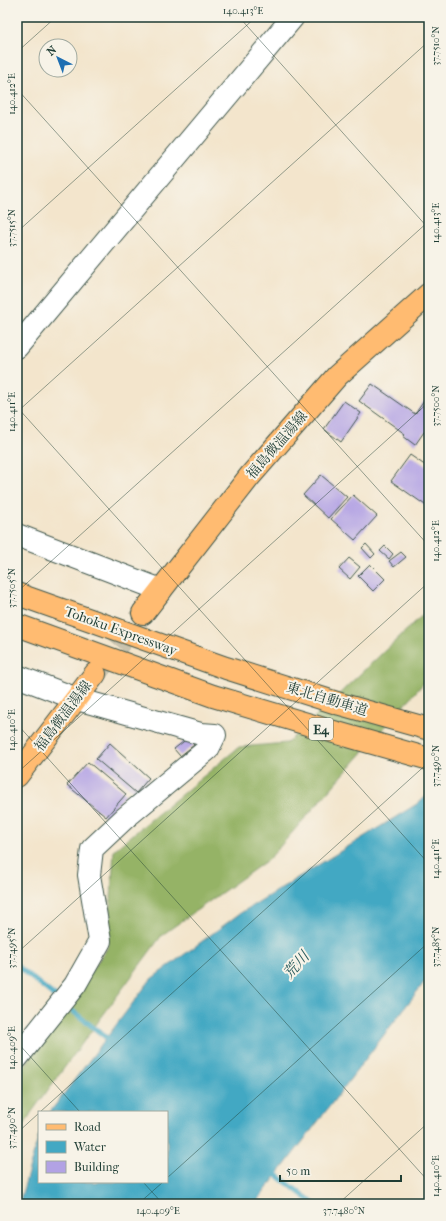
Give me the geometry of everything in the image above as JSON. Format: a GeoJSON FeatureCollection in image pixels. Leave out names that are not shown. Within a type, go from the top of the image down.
{"type":"FeatureCollection","features":[{"type":"Feature","properties":{"kind":"main road","name":"福島微温湯線"},"geometry":{"type":"LineString","coordinates":[[143,613],[250,476],[338,376],[429,294]]}},
{"type":"Feature","properties":{"kind":"main road","name":"Tohoku Expressway"},"geometry":{"type":"LineString","coordinates":[[17,594],[226,668]]}},
{"type":"Feature","properties":{"kind":"main road","name":"Tohoku Expressway"},"geometry":{"type":"LineString","coordinates":[[17,625],[213,696]]}},
{"type":"Feature","properties":{"kind":"main road","name":"東北自動車道"},"geometry":{"type":"LineString","coordinates":[[226,668],[340,704],[429,729]]}},
{"type":"Feature","properties":{"kind":"main road","name":"福島微温湯線"},"geometry":{"type":"LineString","coordinates":[[17,776],[95,674]]}},
{"type":"Feature","properties":{"kind":"main road","name":"東北自動車道"},"geometry":{"type":"LineString","coordinates":[[213,696],[429,759]]}},
{"type":"Feature","properties":{"kind":"street"},"geometry":{"type":"LineString","coordinates":[[17,347],[293,17]]}},
{"type":"Feature","properties":{"kind":"street"},"geometry":{"type":"LineString","coordinates":[[17,535],[161,590]]}},
{"type":"Feature","properties":{"kind":"street"},"geometry":{"type":"LineString","coordinates":[[17,676],[77,699],[201,734],[215,735],[208,749],[125,818],[92,849],[89,875],[100,941],[75,985],[17,1058]]}},
{"type":"Feature","properties":{"kind":"green space"},"geometry":{"type":"Polygon","coordinates":[[[429,609],[429,677],[269,859],[162,935],[31,1113],[17,1138],[17,1077],[108,947],[114,850],[239,747],[287,743],[429,609]]]}},
{"type":"Feature","properties":{"kind":"water","name":"荒川"},"geometry":{"type":"Polygon","coordinates":[[[429,793],[429,976],[255,1204],[19,1204],[38,1138],[38,1183],[168,1183],[168,1111],[51,1111],[151,979],[239,914],[420,802],[429,793]]]}},
{"type":"Feature","properties":{"kind":"building"},"geometry":{"type":"Polygon","coordinates":[[[372,384],[415,414],[424,401],[429,405],[429,435],[424,432],[415,445],[403,436],[405,434],[359,401],[372,384]]]}},
{"type":"Feature","properties":{"kind":"building"},"geometry":{"type":"Polygon","coordinates":[[[344,401],[361,413],[341,442],[324,429],[344,401]]]}},
{"type":"Feature","properties":{"kind":"building"},"geometry":{"type":"Polygon","coordinates":[[[410,455],[429,468],[428,507],[391,481],[410,455]]]}},
{"type":"Feature","properties":{"kind":"building"},"geometry":{"type":"Polygon","coordinates":[[[321,475],[347,497],[328,518],[303,495],[321,475]]]}},
{"type":"Feature","properties":{"kind":"building"},"geometry":{"type":"Polygon","coordinates":[[[353,495],[377,516],[355,540],[331,519],[353,495]]]}},
{"type":"Feature","properties":{"kind":"building"},"geometry":{"type":"Polygon","coordinates":[[[366,544],[375,554],[371,558],[362,548],[366,544]]]}},
{"type":"Feature","properties":{"kind":"building"},"geometry":{"type":"Polygon","coordinates":[[[385,546],[393,554],[389,559],[380,551],[385,546]]]}},
{"type":"Feature","properties":{"kind":"building"},"geometry":{"type":"Polygon","coordinates":[[[401,552],[406,557],[394,567],[389,561],[401,552]]]}},
{"type":"Feature","properties":{"kind":"building"},"geometry":{"type":"Polygon","coordinates":[[[349,558],[360,567],[350,579],[339,569],[349,558]]]}},
{"type":"Feature","properties":{"kind":"building"},"geometry":{"type":"Polygon","coordinates":[[[370,564],[385,579],[373,591],[358,576],[370,564]]]}},
{"type":"Feature","properties":{"kind":"building"},"geometry":{"type":"Polygon","coordinates":[[[188,738],[194,745],[180,756],[174,749],[188,738]]]}},
{"type":"Feature","properties":{"kind":"building"},"geometry":{"type":"Polygon","coordinates":[[[110,743],[149,778],[136,793],[96,759],[110,743]]]}},
{"type":"Feature","properties":{"kind":"building"},"geometry":{"type":"Polygon","coordinates":[[[88,762],[126,794],[106,817],[67,785],[88,762]]]}},
{"type":"Feature","properties":{"kind":"waterway"},"geometry":{"type":"LineString","coordinates":[[17,966],[57,998]]}},
{"type":"Feature","properties":{"kind":"waterway"},"geometry":{"type":"LineString","coordinates":[[65,1005],[112,1042]]}},
{"type":"Feature","properties":{"kind":"waterway"},"geometry":{"type":"LineString","coordinates":[[272,1171],[314,1204]]}},
{"type":"Feature","properties":{"kind":"tunnel"},"geometry":{"type":"LineString","coordinates":[[97,672],[143,613]]}}]}
